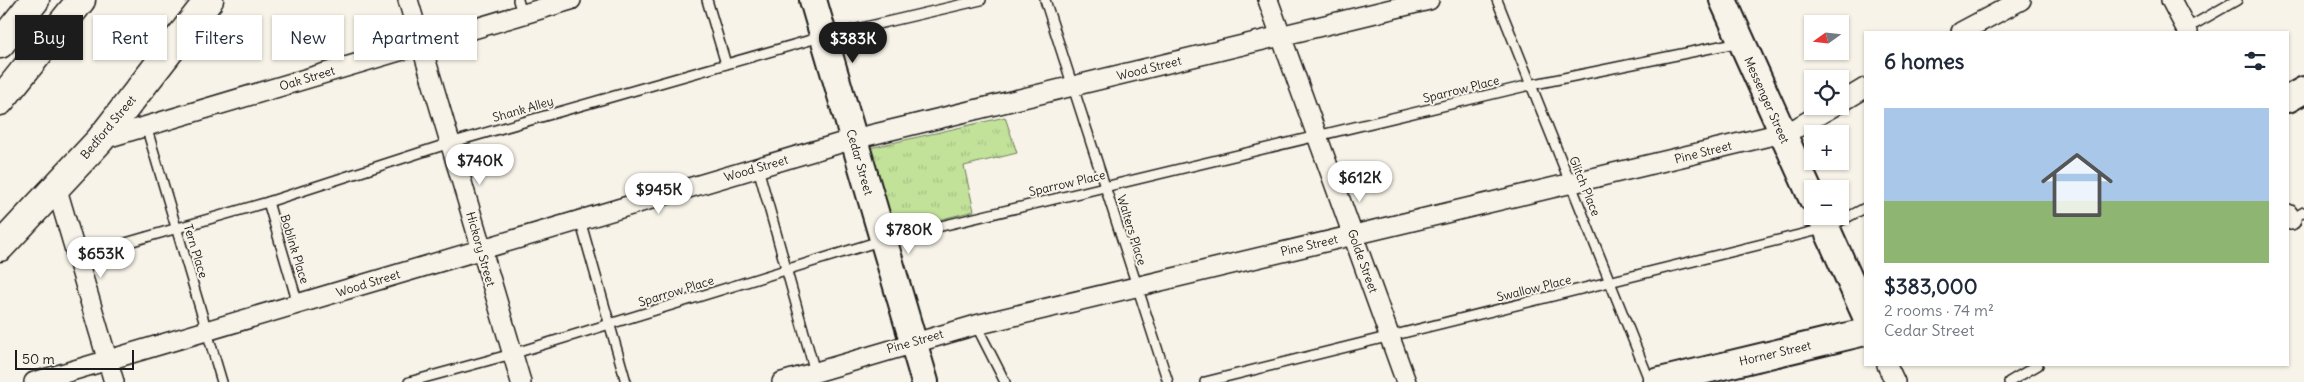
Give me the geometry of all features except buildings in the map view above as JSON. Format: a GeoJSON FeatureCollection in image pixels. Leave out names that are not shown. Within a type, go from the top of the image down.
{"type":"FeatureCollection","features":[{"type":"Feature","properties":{"kind":"main road"},"geometry":{"type":"LineString","coordinates":[[0,44],[36,0]]}},
{"type":"Feature","properties":{"kind":"main road"},"geometry":{"type":"LineString","coordinates":[[0,101],[82,0]]}},
{"type":"Feature","properties":{"kind":"main road","name":"Bedford Street"},"geometry":{"type":"LineString","coordinates":[[0,247],[100,140],[209,0]]}},
{"type":"Feature","properties":{"kind":"street","name":"Hickory Street"},"geometry":{"type":"LineString","coordinates":[[408,0],[413,15]]}},
{"type":"Feature","properties":{"kind":"street","name":"Oak Street"},"geometry":{"type":"LineString","coordinates":[[477,23],[520,7],[571,0]]}},
{"type":"Feature","properties":{"kind":"street","name":"Cedar Street"},"geometry":{"type":"LineString","coordinates":[[813,0],[924,382]]}},
{"type":"Feature","properties":{"kind":"street","name":"Golde Street"},"geometry":{"type":"LineString","coordinates":[[1268,0],[1406,382]]}},
{"type":"Feature","properties":{"kind":"street","name":"Wood Street"},"geometry":{"type":"LineString","coordinates":[[34,382],[854,140],[1429,0]]}},
{"type":"Feature","properties":{"kind":"street","name":"Messenger Street"},"geometry":{"type":"LineString","coordinates":[[1723,0],[1740,42],[1804,181]]}},
{"type":"Feature","properties":{"kind":"street"},"geometry":{"type":"LineString","coordinates":[[1963,31],[2021,0]]}},
{"type":"Feature","properties":{"kind":"street"},"geometry":{"type":"LineString","coordinates":[[2171,0],[2185,31]]}},
{"type":"Feature","properties":{"kind":"street","name":"Oak Street"},"geometry":{"type":"LineString","coordinates":[[100,140],[365,60]]}},
{"type":"Feature","properties":{"kind":"street","name":"Hickory Street"},"geometry":{"type":"LineString","coordinates":[[426,60],[520,382]]}},
{"type":"Feature","properties":{"kind":"street"},"geometry":{"type":"LineString","coordinates":[[1849,97],[1864,89]]}},
{"type":"Feature","properties":{"kind":"street"},"geometry":{"type":"LineString","coordinates":[[2289,98],[2304,90]]}},
{"type":"Feature","properties":{"kind":"street","name":"Pine Street"},"geometry":{"type":"LineString","coordinates":[[782,382],[913,342],[1136,285],[1782,133],[1798,127],[1819,115]]}},
{"type":"Feature","properties":{"kind":"street"},"geometry":{"type":"LineString","coordinates":[[56,186],[114,382]]}},
{"type":"Feature","properties":{"kind":"street"},"geometry":{"type":"LineString","coordinates":[[1825,225],[1864,312]]}},
{"type":"Feature","properties":{"kind":"street","name":"Horner Street"},"geometry":{"type":"LineString","coordinates":[[1656,382],[1864,332]]}},
{"type":"Feature","properties":{"kind":"street"},"geometry":{"type":"LineString","coordinates":[[1887,366],[1895,382]]}},
{"type":"Feature","properties":{"kind":"lane"},"geometry":{"type":"LineString","coordinates":[[708,0],[726,64]]}},
{"type":"Feature","properties":{"kind":"lane","name":"Shank Alley"},"geometry":{"type":"LineString","coordinates":[[77,258],[268,202],[450,143],[726,64],[824,37],[981,0]]}},
{"type":"Feature","properties":{"kind":"lane","name":"Walters Place"},"geometry":{"type":"LineString","coordinates":[[1045,0],[1168,382]]}},
{"type":"Feature","properties":{"kind":"lane","name":"Glitch Place"},"geometry":{"type":"LineString","coordinates":[[1497,0],[1650,382]]}},
{"type":"Feature","properties":{"kind":"lane"},"geometry":{"type":"LineString","coordinates":[[2185,31],[2237,0]]}},
{"type":"Feature","properties":{"kind":"lane","name":"Sparrow Place"},"geometry":{"type":"LineString","coordinates":[[413,381],[512,354],[883,240],[1530,85],[1740,42]]}},
{"type":"Feature","properties":{"kind":"lane","name":"Tern Place"},"geometry":{"type":"LineString","coordinates":[[146,126],[222,382]]}},
{"type":"Feature","properties":{"kind":"lane"},"geometry":{"type":"LineString","coordinates":[[758,168],[815,372]]}},
{"type":"Feature","properties":{"kind":"lane","name":"Boblink Place"},"geometry":{"type":"LineString","coordinates":[[268,202],[298,304]]}},
{"type":"Feature","properties":{"kind":"lane","name":"Swallow Place"},"geometry":{"type":"LineString","coordinates":[[1849,213],[1864,208]]}},
{"type":"Feature","properties":{"kind":"lane"},"geometry":{"type":"LineString","coordinates":[[580,220],[626,382]]}},
{"type":"Feature","properties":{"kind":"lane","name":"Swallow Place"},"geometry":{"type":"LineString","coordinates":[[1205,382],[1610,281],[1813,225]]}},
{"type":"Feature","properties":{"kind":"lane"},"geometry":{"type":"LineString","coordinates":[[976,325],[1005,382]]}},
{"type":"Feature","properties":{"kind":"lane"},"geometry":{"type":"LineString","coordinates":[[2009,382],[2036,366]]}},
{"type":"Feature","properties":{"kind":"green space"},"geometry":{"type":"Polygon","coordinates":[[[1005,117],[1017,153],[964,166],[974,211],[895,231],[870,148],[1005,117]]]}}]}
